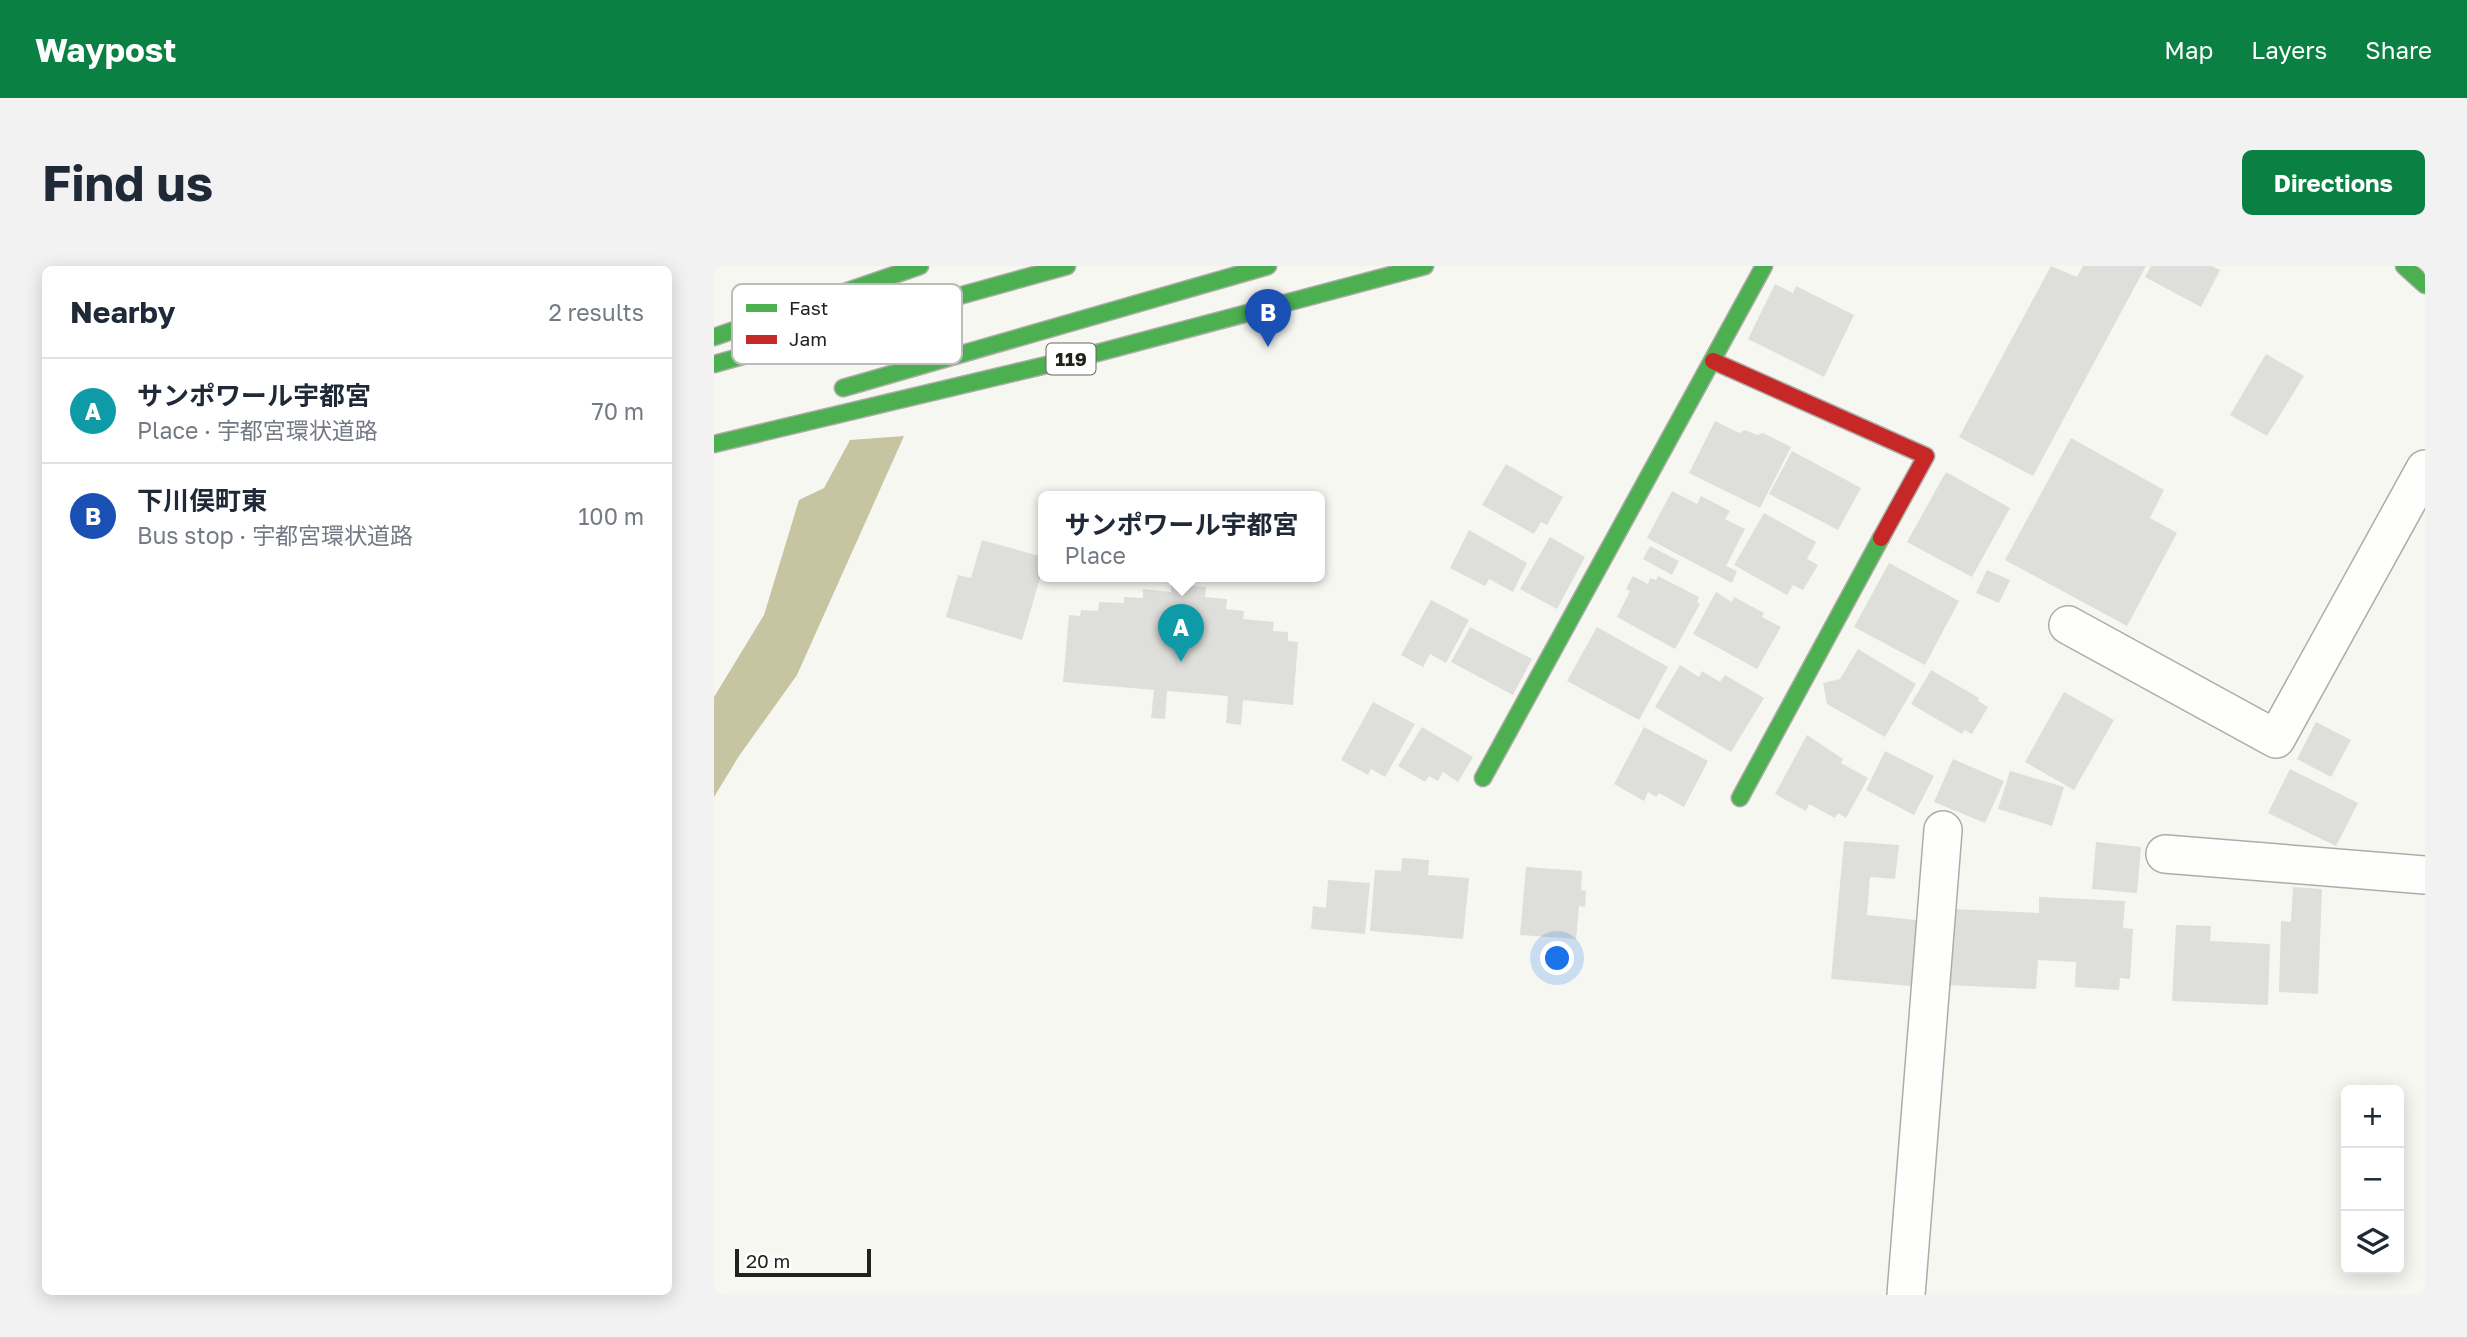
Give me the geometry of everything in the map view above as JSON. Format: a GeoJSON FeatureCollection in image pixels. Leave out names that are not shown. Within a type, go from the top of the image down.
{"type":"FeatureCollection","features":[{"type":"Feature","properties":{"kind":"main road"},"geometry":{"type":"LineString","coordinates":[[868,284],[920,266]]}},
{"type":"Feature","properties":{"kind":"main road"},"geometry":{"type":"LineString","coordinates":[[962,295],[1067,266]]}},
{"type":"Feature","properties":{"kind":"main road","name":"119"},"geometry":{"type":"LineString","coordinates":[[962,354],[1268,266]]}},
{"type":"Feature","properties":{"kind":"main road","name":"119"},"geometry":{"type":"LineString","coordinates":[[714,444],[1097,353],[1425,266]]}},
{"type":"Feature","properties":{"kind":"main road"},"geometry":{"type":"LineString","coordinates":[[1483,778],[1764,266]]}},
{"type":"Feature","properties":{"kind":"main road"},"geometry":{"type":"LineString","coordinates":[[2404,266],[2425,285]]}},
{"type":"Feature","properties":{"kind":"main road"},"geometry":{"type":"LineString","coordinates":[[714,337],[732,331]]}},
{"type":"Feature","properties":{"kind":"main road"},"geometry":{"type":"LineString","coordinates":[[714,364],[732,359]]}},
{"type":"Feature","properties":{"kind":"main road"},"geometry":{"type":"LineString","coordinates":[[1713,361],[1926,456],[1740,797]]}},
{"type":"Feature","properties":{"kind":"main road","name":"119"},"geometry":{"type":"LineString","coordinates":[[833,391],[927,364]]}},
{"type":"Feature","properties":{"kind":"street"},"geometry":{"type":"LineString","coordinates":[[2068,625],[2276,739],[2425,469]]}},
{"type":"Feature","properties":{"kind":"street"},"geometry":{"type":"LineString","coordinates":[[1906,1295],[1943,830]]}},
{"type":"Feature","properties":{"kind":"street"},"geometry":{"type":"LineString","coordinates":[[2165,854],[2425,876]]}},
{"type":"Feature","properties":{"kind":"shaded area"},"geometry":{"type":"Polygon","coordinates":[[[904,436],[797,675],[739,756],[714,797],[714,697],[764,615],[799,500],[824,488],[850,440],[904,436]]]}},
{"type":"Feature","properties":{"kind":"building"},"geometry":{"type":"Polygon","coordinates":[[[2051,266],[2077,277],[2083,266],[2146,266],[2033,476],[1959,437],[2051,266]]]}},
{"type":"Feature","properties":{"kind":"building"},"geometry":{"type":"Polygon","coordinates":[[[2151,266],[2212,266],[2220,270],[2201,307],[2145,277],[2151,266]]]}},
{"type":"Feature","properties":{"kind":"building"},"geometry":{"type":"Polygon","coordinates":[[[1775,284],[1793,293],[1796,286],[1854,315],[1824,377],[1748,339],[1775,284]]]}},
{"type":"Feature","properties":{"kind":"building"},"geometry":{"type":"Polygon","coordinates":[[[2266,354],[2304,376],[2267,436],[2230,415],[2266,354]]]}},
{"type":"Feature","properties":{"kind":"building"},"geometry":{"type":"Polygon","coordinates":[[[1715,421],[1739,433],[1745,430],[1757,435],[1763,433],[1791,447],[1760,508],[1689,473],[1715,421]]]}},
{"type":"Feature","properties":{"kind":"building"},"geometry":{"type":"Polygon","coordinates":[[[2071,438],[2164,490],[2150,518],[2177,533],[2127,626],[2005,560],[2071,438]]]}},
{"type":"Feature","properties":{"kind":"building"},"geometry":{"type":"Polygon","coordinates":[[[1792,451],[1861,488],[1838,530],[1769,494],[1792,451]]]}},
{"type":"Feature","properties":{"kind":"building"},"geometry":{"type":"Polygon","coordinates":[[[1506,464],[1563,497],[1547,525],[1541,522],[1534,534],[1482,505],[1506,464]]]}},
{"type":"Feature","properties":{"kind":"building"},"geometry":{"type":"Polygon","coordinates":[[[1946,472],[2010,508],[1972,577],[1907,542],[1946,472]]]}},
{"type":"Feature","properties":{"kind":"building"},"geometry":{"type":"Polygon","coordinates":[[[1672,491],[1697,504],[1701,496],[1730,511],[1725,519],[1745,529],[1726,566],[1737,571],[1732,583],[1647,538],[1672,491]]]}},
{"type":"Feature","properties":{"kind":"building"},"geometry":{"type":"Polygon","coordinates":[[[1764,513],[1816,542],[1807,559],[1818,565],[1803,590],[1793,585],[1787,595],[1734,565],[1764,513]]]}},
{"type":"Feature","properties":{"kind":"building"},"geometry":{"type":"Polygon","coordinates":[[[1469,530],[1527,563],[1513,592],[1489,579],[1485,586],[1450,568],[1469,530]]]}},
{"type":"Feature","properties":{"kind":"building"},"geometry":{"type":"Polygon","coordinates":[[[1550,537],[1585,557],[1557,609],[1520,589],[1550,537]]]}},
{"type":"Feature","properties":{"kind":"building"},"geometry":{"type":"Polygon","coordinates":[[[982,540],[1038,556],[1039,582],[1022,640],[946,617],[958,575],[971,578],[982,540]]]}},
{"type":"Feature","properties":{"kind":"building"},"geometry":{"type":"Polygon","coordinates":[[[1650,546],[1679,561],[1672,575],[1643,559],[1650,546]]]}},
{"type":"Feature","properties":{"kind":"building"},"geometry":{"type":"Polygon","coordinates":[[[1889,563],[1959,601],[1925,665],[1854,627],[1889,563]]]}},
{"type":"Feature","properties":{"kind":"building"},"geometry":{"type":"Polygon","coordinates":[[[1987,570],[2010,580],[1999,603],[1976,593],[1987,570]]]}},
{"type":"Feature","properties":{"kind":"building"},"geometry":{"type":"Polygon","coordinates":[[[1633,576],[1648,584],[1650,578],[1656,580],[1658,576],[1699,597],[1697,602],[1700,604],[1675,649],[1617,617],[1630,591],[1626,589],[1633,576]]]}},
{"type":"Feature","properties":{"kind":"building"},"geometry":{"type":"Polygon","coordinates":[[[1171,584],[1206,587],[1205,597],[1227,599],[1226,609],[1244,611],[1243,619],[1274,622],[1273,631],[1288,632],[1288,641],[1298,642],[1293,705],[1243,700],[1241,725],[1226,723],[1228,696],[1167,691],[1165,719],[1151,718],[1154,690],[1063,682],[1069,615],[1080,616],[1081,610],[1098,611],[1099,602],[1124,603],[1124,597],[1143,598],[1143,589],[1171,592],[1171,584]]]}},
{"type":"Feature","properties":{"kind":"building"},"geometry":{"type":"Polygon","coordinates":[[[1716,592],[1732,602],[1734,597],[1764,613],[1762,617],[1781,627],[1757,669],[1693,634],[1716,592]]]}},
{"type":"Feature","properties":{"kind":"building"},"geometry":{"type":"Polygon","coordinates":[[[1431,600],[1469,620],[1446,663],[1430,654],[1423,667],[1401,655],[1431,600]]]}},
{"type":"Feature","properties":{"kind":"building"},"geometry":{"type":"Polygon","coordinates":[[[1470,627],[1532,659],[1513,695],[1451,662],[1470,627]]]}},
{"type":"Feature","properties":{"kind":"building"},"geometry":{"type":"Polygon","coordinates":[[[1597,627],[1668,667],[1639,720],[1567,681],[1597,627]]]}},
{"type":"Feature","properties":{"kind":"building"},"geometry":{"type":"Polygon","coordinates":[[[1858,649],[1916,684],[1885,737],[1827,704],[1823,683],[1840,679],[1858,649]]]}},
{"type":"Feature","properties":{"kind":"building"},"geometry":{"type":"Polygon","coordinates":[[[1680,665],[1699,677],[1702,671],[1720,682],[1725,675],[1764,698],[1731,752],[1655,707],[1680,665]]]}},
{"type":"Feature","properties":{"kind":"building"},"geometry":{"type":"Polygon","coordinates":[[[1931,670],[1979,698],[1978,701],[1988,707],[1972,734],[1964,730],[1962,734],[1911,704],[1931,670]]]}},
{"type":"Feature","properties":{"kind":"building"},"geometry":{"type":"Polygon","coordinates":[[[2064,692],[2114,720],[2074,790],[2025,762],[2064,692]]]}},
{"type":"Feature","properties":{"kind":"building"},"geometry":{"type":"Polygon","coordinates":[[[1373,702],[1415,724],[1385,777],[1371,769],[1368,775],[1341,760],[1373,702]]]}},
{"type":"Feature","properties":{"kind":"building"},"geometry":{"type":"Polygon","coordinates":[[[2316,722],[2351,740],[2331,777],[2297,759],[2316,722]]]}},
{"type":"Feature","properties":{"kind":"building"},"geometry":{"type":"Polygon","coordinates":[[[1422,727],[1473,757],[1458,782],[1443,772],[1438,781],[1429,776],[1425,782],[1398,766],[1422,727]]]}},
{"type":"Feature","properties":{"kind":"building"},"geometry":{"type":"Polygon","coordinates":[[[1644,727],[1708,761],[1684,807],[1659,793],[1656,797],[1648,792],[1644,801],[1614,784],[1644,727]]]}},
{"type":"Feature","properties":{"kind":"building"},"geometry":{"type":"Polygon","coordinates":[[[1807,735],[1843,759],[1841,763],[1868,778],[1846,818],[1838,813],[1835,818],[1809,804],[1806,811],[1775,794],[1807,735]]]}},
{"type":"Feature","properties":{"kind":"building"},"geometry":{"type":"Polygon","coordinates":[[[1885,751],[1934,776],[1914,815],[1866,790],[1885,751]]]}},
{"type":"Feature","properties":{"kind":"building"},"geometry":{"type":"Polygon","coordinates":[[[1953,759],[2004,781],[1985,823],[1934,802],[1953,759]]]}},
{"type":"Feature","properties":{"kind":"building"},"geometry":{"type":"Polygon","coordinates":[[[2290,769],[2358,803],[2336,846],[2268,813],[2290,769]]]}},
{"type":"Feature","properties":{"kind":"building"},"geometry":{"type":"Polygon","coordinates":[[[2010,771],[2064,787],[2052,826],[1998,809],[2010,771]]]}},
{"type":"Feature","properties":{"kind":"building"},"geometry":{"type":"Polygon","coordinates":[[[1844,841],[1899,845],[1895,879],[1870,877],[1867,915],[1917,920],[1911,986],[1831,979],[1844,841]]]}},
{"type":"Feature","properties":{"kind":"building"},"geometry":{"type":"Polygon","coordinates":[[[2096,842],[2141,847],[2137,893],[2092,889],[2096,842]]]}},
{"type":"Feature","properties":{"kind":"building"},"geometry":{"type":"Polygon","coordinates":[[[1402,858],[1429,860],[1428,875],[1469,878],[1463,939],[1370,931],[1375,870],[1401,871],[1402,858]]]}},
{"type":"Feature","properties":{"kind":"building"},"geometry":{"type":"Polygon","coordinates":[[[1526,867],[1582,871],[1581,890],[1586,891],[1585,907],[1579,906],[1576,939],[1520,935],[1526,867]]]}},
{"type":"Feature","properties":{"kind":"building"},"geometry":{"type":"Polygon","coordinates":[[[1328,880],[1370,883],[1365,934],[1311,929],[1313,906],[1326,908],[1328,880]]]}},
{"type":"Feature","properties":{"kind":"building"},"geometry":{"type":"Polygon","coordinates":[[[2293,887],[2322,889],[2318,994],[2279,992],[2281,921],[2291,922],[2293,887]]]}},
{"type":"Feature","properties":{"kind":"building"},"geometry":{"type":"Polygon","coordinates":[[[2039,897],[2125,901],[2123,928],[2133,929],[2130,979],[2120,978],[2119,990],[2075,987],[2076,962],[2038,960],[2036,989],[1948,985],[1952,909],[2039,913],[2039,897]]]}},
{"type":"Feature","properties":{"kind":"building"},"geometry":{"type":"Polygon","coordinates":[[[2176,925],[2211,926],[2210,941],[2270,944],[2268,1005],[2172,1001],[2176,925]]]}},
{"type":"Feature","properties":{"kind":"traffic: fast"},"geometry":{"type":"LineString","coordinates":[[868,284],[920,266]]}},
{"type":"Feature","properties":{"kind":"traffic: fast"},"geometry":{"type":"LineString","coordinates":[[962,295],[1067,266]]}},
{"type":"Feature","properties":{"kind":"traffic: fast"},"geometry":{"type":"LineString","coordinates":[[962,354],[1268,266]]}},
{"type":"Feature","properties":{"kind":"traffic: fast"},"geometry":{"type":"LineString","coordinates":[[714,444],[1097,353],[1425,266]]}},
{"type":"Feature","properties":{"kind":"traffic: fast"},"geometry":{"type":"LineString","coordinates":[[1483,778],[1764,266]]}},
{"type":"Feature","properties":{"kind":"traffic: fast"},"geometry":{"type":"LineString","coordinates":[[2404,266],[2425,285]]}},
{"type":"Feature","properties":{"kind":"traffic: fast"},"geometry":{"type":"LineString","coordinates":[[714,337],[732,331]]}},
{"type":"Feature","properties":{"kind":"traffic: fast"},"geometry":{"type":"LineString","coordinates":[[714,364],[732,359]]}},
{"type":"Feature","properties":{"kind":"traffic: fast"},"geometry":{"type":"LineString","coordinates":[[843,388],[927,364]]}},
{"type":"Feature","properties":{"kind":"traffic: fast"},"geometry":{"type":"LineString","coordinates":[[1740,798],[1881,538]]}},
{"type":"Feature","properties":{"kind":"traffic: jam"},"geometry":{"type":"LineString","coordinates":[[1713,361],[1926,456],[1881,538]]}},
{"type":"Feature","properties":{"kind":"place","name":"下川俣町東"},"geometry":{"type":"Point","coordinates":[1268,347]}},
{"type":"Feature","properties":{"kind":"place","name":"サンポワール宇都宮"},"geometry":{"type":"Point","coordinates":[1181,662]}}]}
